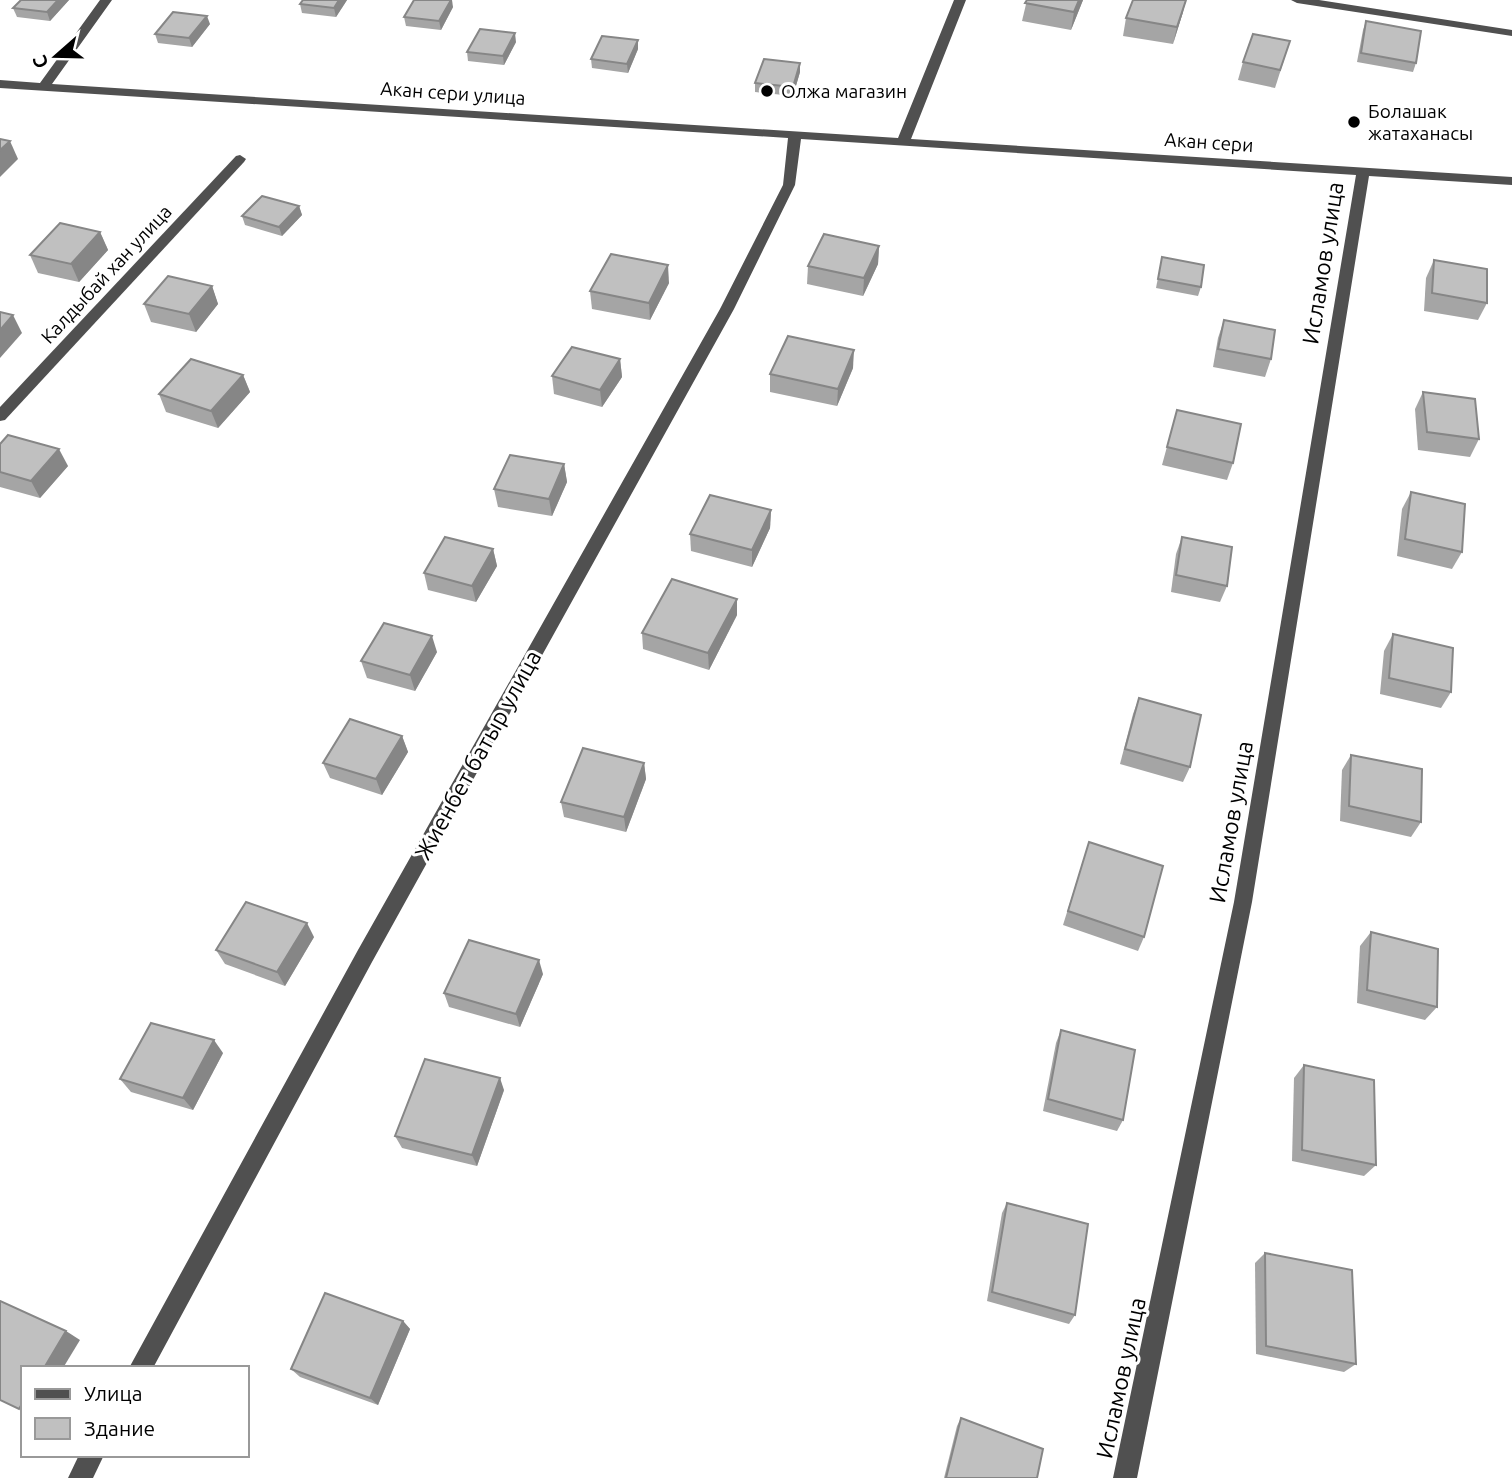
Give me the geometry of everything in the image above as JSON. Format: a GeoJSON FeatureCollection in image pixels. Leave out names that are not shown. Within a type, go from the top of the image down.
{"type":"FeatureCollection","features":[{"type":"Feature","properties":{"kind":"street"},"geometry":{"type":"LineString","coordinates":[[43,87],[106,0]]}},
{"type":"Feature","properties":{"kind":"street"},"geometry":{"type":"LineString","coordinates":[[904,142],[960,0]]}},
{"type":"Feature","properties":{"kind":"street"},"geometry":{"type":"LineString","coordinates":[[1297,0],[1512,33]]}},
{"type":"Feature","properties":{"kind":"street","name":"Акан сери улица"},"geometry":{"type":"LineString","coordinates":[[0,84],[904,142]]}},
{"type":"Feature","properties":{"kind":"street","name":"Жиенбет батыр улица"},"geometry":{"type":"LineString","coordinates":[[141,1366],[372,944],[727,309],[789,185],[795,135]]}},
{"type":"Feature","properties":{"kind":"street","name":"Акан сери"},"geometry":{"type":"LineString","coordinates":[[904,142],[1512,181]]}},
{"type":"Feature","properties":{"kind":"street","name":"Калдыбай хан улица"},"geometry":{"type":"LineString","coordinates":[[0,416],[240,159]]}},
{"type":"Feature","properties":{"kind":"street","name":"Исламов улица"},"geometry":{"type":"LineString","coordinates":[[1125,1478],[1243,902],[1363,171]]}},
{"type":"Feature","properties":{"kind":"street"},"geometry":{"type":"LineString","coordinates":[[80,1478],[91,1457]]}},
{"type":"Feature","properties":{"kind":"building"},"geometry":{"type":"Polygon","coordinates":[[[21,0],[58,0],[47,12],[13,8],[21,0]]]}},
{"type":"Feature","properties":{"kind":"building"},"geometry":{"type":"Polygon","coordinates":[[[303,0],[339,0],[334,8],[300,4],[303,0]]]}},
{"type":"Feature","properties":{"kind":"building"},"geometry":{"type":"Polygon","coordinates":[[[414,0],[451,0],[439,21],[404,17],[414,0]]]}},
{"type":"Feature","properties":{"kind":"building"},"geometry":{"type":"Polygon","coordinates":[[[1027,0],[1079,0],[1074,12],[1025,3],[1027,0]]]}},
{"type":"Feature","properties":{"kind":"building"},"geometry":{"type":"Polygon","coordinates":[[[1133,0],[1186,0],[1177,27],[1126,18],[1133,0]]]}},
{"type":"Feature","properties":{"kind":"building"},"geometry":{"type":"Polygon","coordinates":[[[173,12],[207,16],[189,38],[155,34],[173,12]]]}},
{"type":"Feature","properties":{"kind":"building"},"geometry":{"type":"Polygon","coordinates":[[[1366,21],[1421,31],[1416,63],[1361,53],[1366,21]]]}},
{"type":"Feature","properties":{"kind":"building"},"geometry":{"type":"Polygon","coordinates":[[[480,29],[515,33],[503,56],[467,52],[480,29]]]}},
{"type":"Feature","properties":{"kind":"building"},"geometry":{"type":"Polygon","coordinates":[[[1253,34],[1290,41],[1280,70],[1243,62],[1253,34]]]}},
{"type":"Feature","properties":{"kind":"building"},"geometry":{"type":"Polygon","coordinates":[[[602,36],[638,40],[627,64],[591,59],[602,36]]]}},
{"type":"Feature","properties":{"kind":"building"},"geometry":{"type":"Polygon","coordinates":[[[764,59],[800,63],[793,87],[755,83],[764,59]]]}},
{"type":"Feature","properties":{"kind":"building"},"geometry":{"type":"Polygon","coordinates":[[[0,139],[10,141],[0,150],[0,139]]]}},
{"type":"Feature","properties":{"kind":"building"},"geometry":{"type":"Polygon","coordinates":[[[262,196],[299,206],[279,227],[242,216],[262,196]]]}},
{"type":"Feature","properties":{"kind":"building"},"geometry":{"type":"Polygon","coordinates":[[[60,223],[100,232],[71,264],[30,255],[60,223]]]}},
{"type":"Feature","properties":{"kind":"building"},"geometry":{"type":"Polygon","coordinates":[[[824,234],[879,246],[864,278],[808,266],[824,234]]]}},
{"type":"Feature","properties":{"kind":"building"},"geometry":{"type":"Polygon","coordinates":[[[611,254],[668,265],[649,303],[590,291],[611,254]]]}},
{"type":"Feature","properties":{"kind":"building"},"geometry":{"type":"Polygon","coordinates":[[[1162,257],[1204,265],[1201,287],[1158,279],[1162,257]]]}},
{"type":"Feature","properties":{"kind":"building"},"geometry":{"type":"Polygon","coordinates":[[[1434,260],[1487,269],[1487,303],[1432,293],[1434,260]]]}},
{"type":"Feature","properties":{"kind":"building"},"geometry":{"type":"Polygon","coordinates":[[[168,276],[212,286],[189,314],[144,304],[168,276]]]}},
{"type":"Feature","properties":{"kind":"building"},"geometry":{"type":"Polygon","coordinates":[[[0,312],[13,315],[0,330],[0,312]]]}},
{"type":"Feature","properties":{"kind":"building"},"geometry":{"type":"Polygon","coordinates":[[[1224,320],[1275,330],[1271,359],[1218,349],[1224,320]]]}},
{"type":"Feature","properties":{"kind":"building"},"geometry":{"type":"Polygon","coordinates":[[[788,336],[854,350],[838,389],[770,374],[788,336]]]}},
{"type":"Feature","properties":{"kind":"building"},"geometry":{"type":"Polygon","coordinates":[[[572,347],[620,359],[600,390],[552,376],[572,347]]]}},
{"type":"Feature","properties":{"kind":"building"},"geometry":{"type":"Polygon","coordinates":[[[191,359],[243,375],[211,411],[159,394],[191,359]]]}},
{"type":"Feature","properties":{"kind":"building"},"geometry":{"type":"Polygon","coordinates":[[[1423,392],[1475,399],[1479,439],[1427,432],[1423,392]]]}},
{"type":"Feature","properties":{"kind":"building"},"geometry":{"type":"Polygon","coordinates":[[[1177,410],[1241,424],[1233,463],[1167,447],[1177,410]]]}},
{"type":"Feature","properties":{"kind":"building"},"geometry":{"type":"Polygon","coordinates":[[[8,435],[59,449],[31,481],[0,472],[0,444],[8,435]]]}},
{"type":"Feature","properties":{"kind":"building"},"geometry":{"type":"Polygon","coordinates":[[[510,455],[564,464],[549,499],[494,489],[510,455]]]}},
{"type":"Feature","properties":{"kind":"building"},"geometry":{"type":"Polygon","coordinates":[[[1411,492],[1465,504],[1462,552],[1405,539],[1411,492]]]}},
{"type":"Feature","properties":{"kind":"building"},"geometry":{"type":"Polygon","coordinates":[[[710,495],[771,510],[752,550],[690,534],[710,495]]]}},
{"type":"Feature","properties":{"kind":"building"},"geometry":{"type":"Polygon","coordinates":[[[445,537],[493,549],[472,586],[424,573],[445,537]]]}},
{"type":"Feature","properties":{"kind":"building"},"geometry":{"type":"Polygon","coordinates":[[[1182,537],[1232,547],[1227,586],[1176,575],[1182,537]]]}},
{"type":"Feature","properties":{"kind":"building"},"geometry":{"type":"Polygon","coordinates":[[[672,579],[737,599],[708,653],[642,633],[672,579]]]}},
{"type":"Feature","properties":{"kind":"building"},"geometry":{"type":"Polygon","coordinates":[[[384,623],[432,636],[410,675],[361,661],[384,623]]]}},
{"type":"Feature","properties":{"kind":"building"},"geometry":{"type":"Polygon","coordinates":[[[1393,634],[1453,648],[1451,692],[1389,678],[1393,634]]]}},
{"type":"Feature","properties":{"kind":"building"},"geometry":{"type":"Polygon","coordinates":[[[1139,698],[1201,715],[1190,767],[1125,749],[1139,698]]]}},
{"type":"Feature","properties":{"kind":"building"},"geometry":{"type":"Polygon","coordinates":[[[350,719],[402,736],[376,779],[323,763],[350,719]]]}},
{"type":"Feature","properties":{"kind":"building"},"geometry":{"type":"Polygon","coordinates":[[[583,748],[644,763],[624,817],[561,802],[583,748]]]}},
{"type":"Feature","properties":{"kind":"building"},"geometry":{"type":"Polygon","coordinates":[[[1351,755],[1422,769],[1421,822],[1349,806],[1351,755]]]}},
{"type":"Feature","properties":{"kind":"building"},"geometry":{"type":"Polygon","coordinates":[[[1089,842],[1163,866],[1144,937],[1068,911],[1089,842]]]}},
{"type":"Feature","properties":{"kind":"building"},"geometry":{"type":"Polygon","coordinates":[[[246,902],[307,923],[277,972],[216,950],[246,902]]]}},
{"type":"Feature","properties":{"kind":"building"},"geometry":{"type":"Polygon","coordinates":[[[1371,932],[1438,949],[1437,1007],[1367,990],[1371,932]]]}},
{"type":"Feature","properties":{"kind":"building"},"geometry":{"type":"Polygon","coordinates":[[[469,940],[539,960],[516,1014],[444,993],[469,940]]]}},
{"type":"Feature","properties":{"kind":"building"},"geometry":{"type":"Polygon","coordinates":[[[151,1023],[214,1040],[183,1098],[120,1079],[151,1023]]]}},
{"type":"Feature","properties":{"kind":"building"},"geometry":{"type":"Polygon","coordinates":[[[1061,1030],[1135,1050],[1123,1120],[1048,1099],[1061,1030]]]}},
{"type":"Feature","properties":{"kind":"building"},"geometry":{"type":"Polygon","coordinates":[[[425,1059],[500,1078],[472,1155],[395,1136],[425,1059]]]}},
{"type":"Feature","properties":{"kind":"building"},"geometry":{"type":"Polygon","coordinates":[[[1304,1065],[1374,1080],[1376,1165],[1302,1150],[1304,1065]]]}},
{"type":"Feature","properties":{"kind":"building"},"geometry":{"type":"Polygon","coordinates":[[[1007,1203],[1088,1224],[1075,1315],[992,1292],[1007,1203]]]}},
{"type":"Feature","properties":{"kind":"building"},"geometry":{"type":"Polygon","coordinates":[[[1265,1253],[1352,1270],[1356,1364],[1266,1346],[1265,1253]]]}},
{"type":"Feature","properties":{"kind":"building"},"geometry":{"type":"Polygon","coordinates":[[[325,1293],[403,1321],[370,1398],[291,1369],[325,1293]]]}},
{"type":"Feature","properties":{"kind":"building"},"geometry":{"type":"Polygon","coordinates":[[[0,1301],[66,1331],[45,1366],[21,1366],[19,1409],[0,1400],[0,1301]]]}},
{"type":"Feature","properties":{"kind":"building"},"geometry":{"type":"Polygon","coordinates":[[[961,1418],[1043,1449],[1037,1478],[946,1478],[961,1418]]]}},
{"type":"Feature","properties":{"kind":"place","name":"Олжа магазин"},"geometry":{"type":"Point","coordinates":[767,91]}},
{"type":"Feature","properties":{"kind":"place","name":"Болашак жатаханасы"},"geometry":{"type":"Point","coordinates":[1354,122]}}]}
